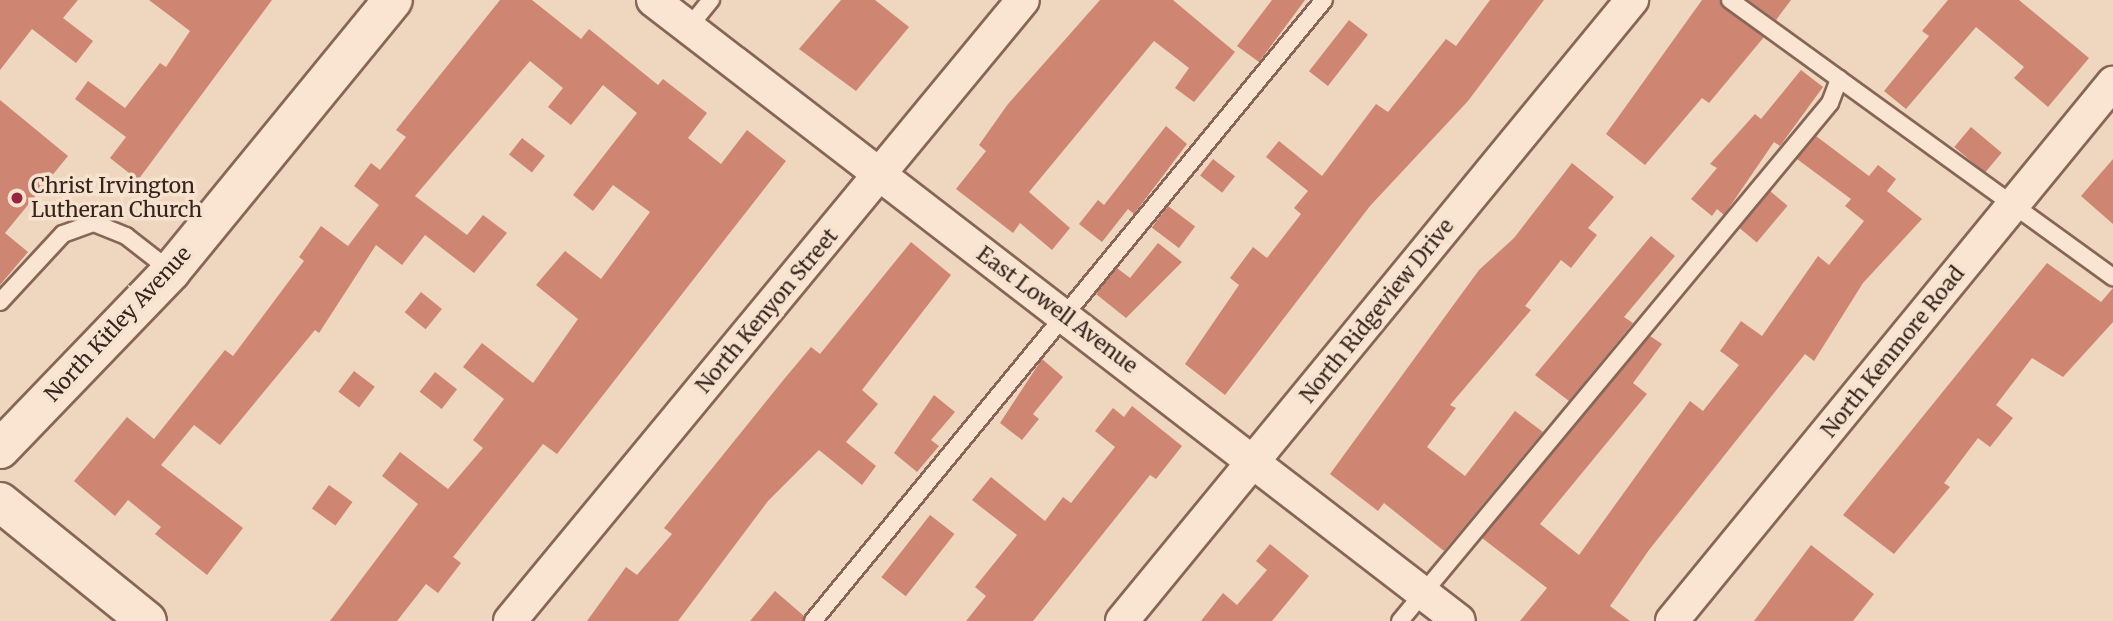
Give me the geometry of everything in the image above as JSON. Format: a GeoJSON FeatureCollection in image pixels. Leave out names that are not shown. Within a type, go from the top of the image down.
{"type":"FeatureCollection","features":[{"type":"Feature","properties":{"kind":"street","name":"North Kitley Avenue"},"geometry":{"type":"LineString","coordinates":[[0,449],[171,271],[393,0]]}},
{"type":"Feature","properties":{"kind":"street","name":"East Lowell Avenue"},"geometry":{"type":"LineString","coordinates":[[653,0],[1460,621]]}},
{"type":"Feature","properties":{"kind":"street","name":"North Kenyon Street"},"geometry":{"type":"LineString","coordinates":[[510,621],[1023,0]]}},
{"type":"Feature","properties":{"kind":"street","name":"North Ridgeview Drive"},"geometry":{"type":"LineString","coordinates":[[1122,621],[1632,0]]}},
{"type":"Feature","properties":{"kind":"street","name":"North Kenmore Road"},"geometry":{"type":"LineString","coordinates":[[1672,621],[2113,83]]}},
{"type":"Feature","properties":{"kind":"street"},"geometry":{"type":"LineString","coordinates":[[0,502],[147,621]]}},
{"type":"Feature","properties":{"kind":"lane"},"geometry":{"type":"LineString","coordinates":[[689,27],[711,0]]}},
{"type":"Feature","properties":{"kind":"lane"},"geometry":{"type":"LineString","coordinates":[[813,621],[1324,0]]}},
{"type":"Feature","properties":{"kind":"lane"},"geometry":{"type":"LineString","coordinates":[[1730,0],[2113,277]]}},
{"type":"Feature","properties":{"kind":"lane"},"geometry":{"type":"LineString","coordinates":[[1400,621],[1830,103],[1839,79]]}},
{"type":"Feature","properties":{"kind":"lane"},"geometry":{"type":"LineString","coordinates":[[0,302],[63,234],[94,223],[126,236],[171,271]]}},
{"type":"Feature","properties":{"kind":"building"},"geometry":{"type":"Polygon","coordinates":[[[0,0],[78,0],[63,18],[93,41],[76,63],[32,29],[0,70],[0,0]]]}},
{"type":"Feature","properties":{"kind":"building"},"geometry":{"type":"Polygon","coordinates":[[[149,0],[272,0],[138,180],[110,158],[126,137],[75,99],[88,81],[125,108],[160,63],[166,67],[190,31],[149,0]]]}},
{"type":"Feature","properties":{"kind":"building"},"geometry":{"type":"Polygon","coordinates":[[[500,0],[532,0],[581,39],[589,29],[658,85],[663,79],[707,113],[688,138],[721,164],[747,130],[786,161],[557,454],[543,444],[453,557],[461,563],[438,593],[426,584],[397,621],[330,621],[418,504],[382,476],[400,452],[448,489],[483,448],[473,440],[504,399],[463,367],[482,343],[533,383],[578,319],[536,285],[565,251],[601,279],[650,212],[613,185],[593,211],[573,195],[637,113],[603,85],[571,125],[548,107],[563,88],[530,61],[415,196],[467,235],[483,215],[507,233],[474,273],[425,235],[402,265],[376,245],[319,333],[315,330],[220,445],[194,425],[161,465],[243,528],[207,575],[155,534],[161,527],[128,500],[115,516],[74,481],[127,417],[154,439],[225,350],[233,356],[304,261],[299,257],[321,226],[348,246],[379,205],[354,186],[371,163],[380,170],[406,137],[396,130],[500,0]]]}},
{"type":"Feature","properties":{"kind":"building"},"geometry":{"type":"Polygon","coordinates":[[[841,0],[875,0],[909,27],[856,91],[799,49],[841,0]]]}},
{"type":"Feature","properties":{"kind":"building"},"geometry":{"type":"Polygon","coordinates":[[[1100,0],[1173,0],[1235,52],[1194,102],[1175,88],[1189,68],[1154,41],[1029,192],[1070,228],[1052,250],[1020,223],[1013,233],[956,189],[986,151],[979,145],[1008,104],[1100,0]]]}},
{"type":"Feature","properties":{"kind":"building"},"geometry":{"type":"Polygon","coordinates":[[[1272,0],[1305,0],[1259,62],[1237,46],[1272,0]]]}},
{"type":"Feature","properties":{"kind":"building"},"geometry":{"type":"Polygon","coordinates":[[[1490,0],[1544,0],[1468,101],[1370,206],[1225,395],[1185,364],[1239,285],[1230,278],[1253,247],[1267,258],[1301,214],[1294,208],[1308,191],[1266,157],[1279,141],[1322,176],[1376,104],[1388,112],[1446,39],[1456,46],[1490,0]]]}},
{"type":"Feature","properties":{"kind":"building"},"geometry":{"type":"Polygon","coordinates":[[[1702,0],[1720,0],[1764,37],[1709,103],[1702,98],[1645,165],[1606,134],[1702,0]]]}},
{"type":"Feature","properties":{"kind":"building"},"geometry":{"type":"Polygon","coordinates":[[[1748,0],[1791,0],[1776,20],[1748,0]]]}},
{"type":"Feature","properties":{"kind":"building"},"geometry":{"type":"Polygon","coordinates":[[[1948,0],[2019,0],[2089,58],[2048,107],[2014,78],[2024,67],[1976,27],[1906,109],[1884,91],[1929,36],[1922,31],[1948,0]]]}},
{"type":"Feature","properties":{"kind":"building"},"geometry":{"type":"Polygon","coordinates":[[[1349,20],[1368,35],[1328,86],[1309,71],[1349,20]]]}},
{"type":"Feature","properties":{"kind":"building"},"geometry":{"type":"Polygon","coordinates":[[[1801,70],[1823,87],[1780,146],[1774,142],[1724,215],[1717,209],[1712,216],[1691,199],[1717,168],[1710,164],[1755,114],[1761,119],[1801,70]]]}},
{"type":"Feature","properties":{"kind":"building","name":"Christ Irvington Lutheran Church"},"geometry":{"type":"Polygon","coordinates":[[[0,100],[68,156],[5,233],[28,252],[0,285],[0,100]]]}},
{"type":"Feature","properties":{"kind":"building"},"geometry":{"type":"Polygon","coordinates":[[[1166,126],[1187,144],[1134,214],[1128,209],[1102,242],[1079,224],[1098,200],[1104,205],[1166,126]]]}},
{"type":"Feature","properties":{"kind":"building"},"geometry":{"type":"Polygon","coordinates":[[[1971,127],[2002,153],[1985,173],[1954,147],[1971,127]]]}},
{"type":"Feature","properties":{"kind":"building"},"geometry":{"type":"Polygon","coordinates":[[[1816,136],[1869,176],[1878,165],[1896,179],[1887,191],[1922,219],[1863,283],[1814,361],[1805,354],[1649,550],[1610,606],[1630,621],[1520,621],[1547,588],[1482,538],[1650,336],[1662,344],[1633,383],[1647,394],[1540,524],[1579,555],[1690,401],[1703,411],[1739,365],[1720,351],[1741,321],[1762,336],[1818,256],[1829,265],[1864,221],[1845,206],[1851,199],[1797,159],[1816,136]]]}},
{"type":"Feature","properties":{"kind":"building"},"geometry":{"type":"Polygon","coordinates":[[[522,138],[545,156],[532,172],[509,155],[522,138]]]}},
{"type":"Feature","properties":{"kind":"building"},"geometry":{"type":"Polygon","coordinates":[[[1213,159],[1235,176],[1222,193],[1200,176],[1213,159]]]}},
{"type":"Feature","properties":{"kind":"building"},"geometry":{"type":"Polygon","coordinates":[[[2113,159],[2113,224],[2081,196],[2113,159]]]}},
{"type":"Feature","properties":{"kind":"building"},"geometry":{"type":"Polygon","coordinates":[[[1572,163],[1614,197],[1588,228],[1597,235],[1571,268],[1561,260],[1525,306],[1531,310],[1450,405],[1456,408],[1427,447],[1465,476],[1515,411],[1543,432],[1444,551],[1384,503],[1378,511],[1330,474],[1479,270],[1514,238],[1572,163]]]}},
{"type":"Feature","properties":{"kind":"building"},"geometry":{"type":"Polygon","coordinates":[[[1770,191],[1788,206],[1757,243],[1739,228],[1770,191]]]}},
{"type":"Feature","properties":{"kind":"building"},"geometry":{"type":"Polygon","coordinates":[[[1168,206],[1195,226],[1179,248],[1152,228],[1168,206]]]}},
{"type":"Feature","properties":{"kind":"building"},"geometry":{"type":"Polygon","coordinates":[[[1651,236],[1675,256],[1624,317],[1633,323],[1569,401],[1535,375],[1651,236]]]}},
{"type":"Feature","properties":{"kind":"building"},"geometry":{"type":"Polygon","coordinates":[[[911,242],[951,275],[862,390],[878,404],[846,442],[876,466],[862,485],[819,450],[768,501],[678,621],[587,621],[626,567],[637,575],[672,534],[664,528],[785,378],[811,347],[820,354],[911,242]]]}},
{"type":"Feature","properties":{"kind":"building"},"geometry":{"type":"Polygon","coordinates":[[[1158,243],[1182,262],[1126,318],[1096,294],[1117,268],[1130,278],[1158,243]]]}},
{"type":"Feature","properties":{"kind":"building"},"geometry":{"type":"Polygon","coordinates":[[[2047,263],[2101,302],[2113,288],[2113,322],[2063,377],[2032,358],[1996,405],[2013,418],[1990,447],[1978,438],[1944,483],[1950,487],[1894,554],[1843,515],[2047,263]]]}},
{"type":"Feature","properties":{"kind":"building"},"geometry":{"type":"Polygon","coordinates":[[[421,292],[442,309],[426,329],[405,312],[421,292]]]}},
{"type":"Feature","properties":{"kind":"building"},"geometry":{"type":"Polygon","coordinates":[[[1042,359],[1063,377],[1033,414],[1039,419],[1022,440],[1000,423],[1042,359]]]}},
{"type":"Feature","properties":{"kind":"building"},"geometry":{"type":"Polygon","coordinates":[[[354,371],[375,387],[359,407],[338,392],[354,371]]]}},
{"type":"Feature","properties":{"kind":"building"},"geometry":{"type":"Polygon","coordinates":[[[435,372],[457,389],[442,409],[420,392],[435,372]]]}},
{"type":"Feature","properties":{"kind":"building"},"geometry":{"type":"Polygon","coordinates":[[[934,395],[955,412],[931,440],[939,446],[917,472],[894,453],[934,395]]]}},
{"type":"Feature","properties":{"kind":"building"},"geometry":{"type":"Polygon","coordinates":[[[1132,406],[1182,446],[1156,479],[1150,475],[1033,621],[966,621],[986,596],[975,587],[1017,535],[972,500],[991,477],[1045,521],[1063,497],[1071,503],[1115,447],[1095,431],[1113,408],[1124,417],[1132,406]]]}},
{"type":"Feature","properties":{"kind":"building"},"geometry":{"type":"Polygon","coordinates":[[[329,485],[352,502],[335,526],[312,508],[329,485]]]}},
{"type":"Feature","properties":{"kind":"building"},"geometry":{"type":"Polygon","coordinates":[[[930,515],[954,534],[906,596],[881,577],[930,515]]]}},
{"type":"Feature","properties":{"kind":"building"},"geometry":{"type":"Polygon","coordinates":[[[1270,544],[1309,576],[1272,621],[1201,621],[1223,593],[1237,605],[1267,570],[1256,561],[1270,544]]]}},
{"type":"Feature","properties":{"kind":"building"},"geometry":{"type":"Polygon","coordinates":[[[1811,545],[1874,594],[1853,621],[1754,621],[1811,545]]]}},
{"type":"Feature","properties":{"kind":"building"},"geometry":{"type":"Polygon","coordinates":[[[775,591],[804,616],[803,621],[750,621],[775,591]]]}},
{"type":"Feature","properties":{"kind":"place","name":"Christ Irvington Lutheran Church"},"geometry":{"type":"Point","coordinates":[17,198]}}]}
